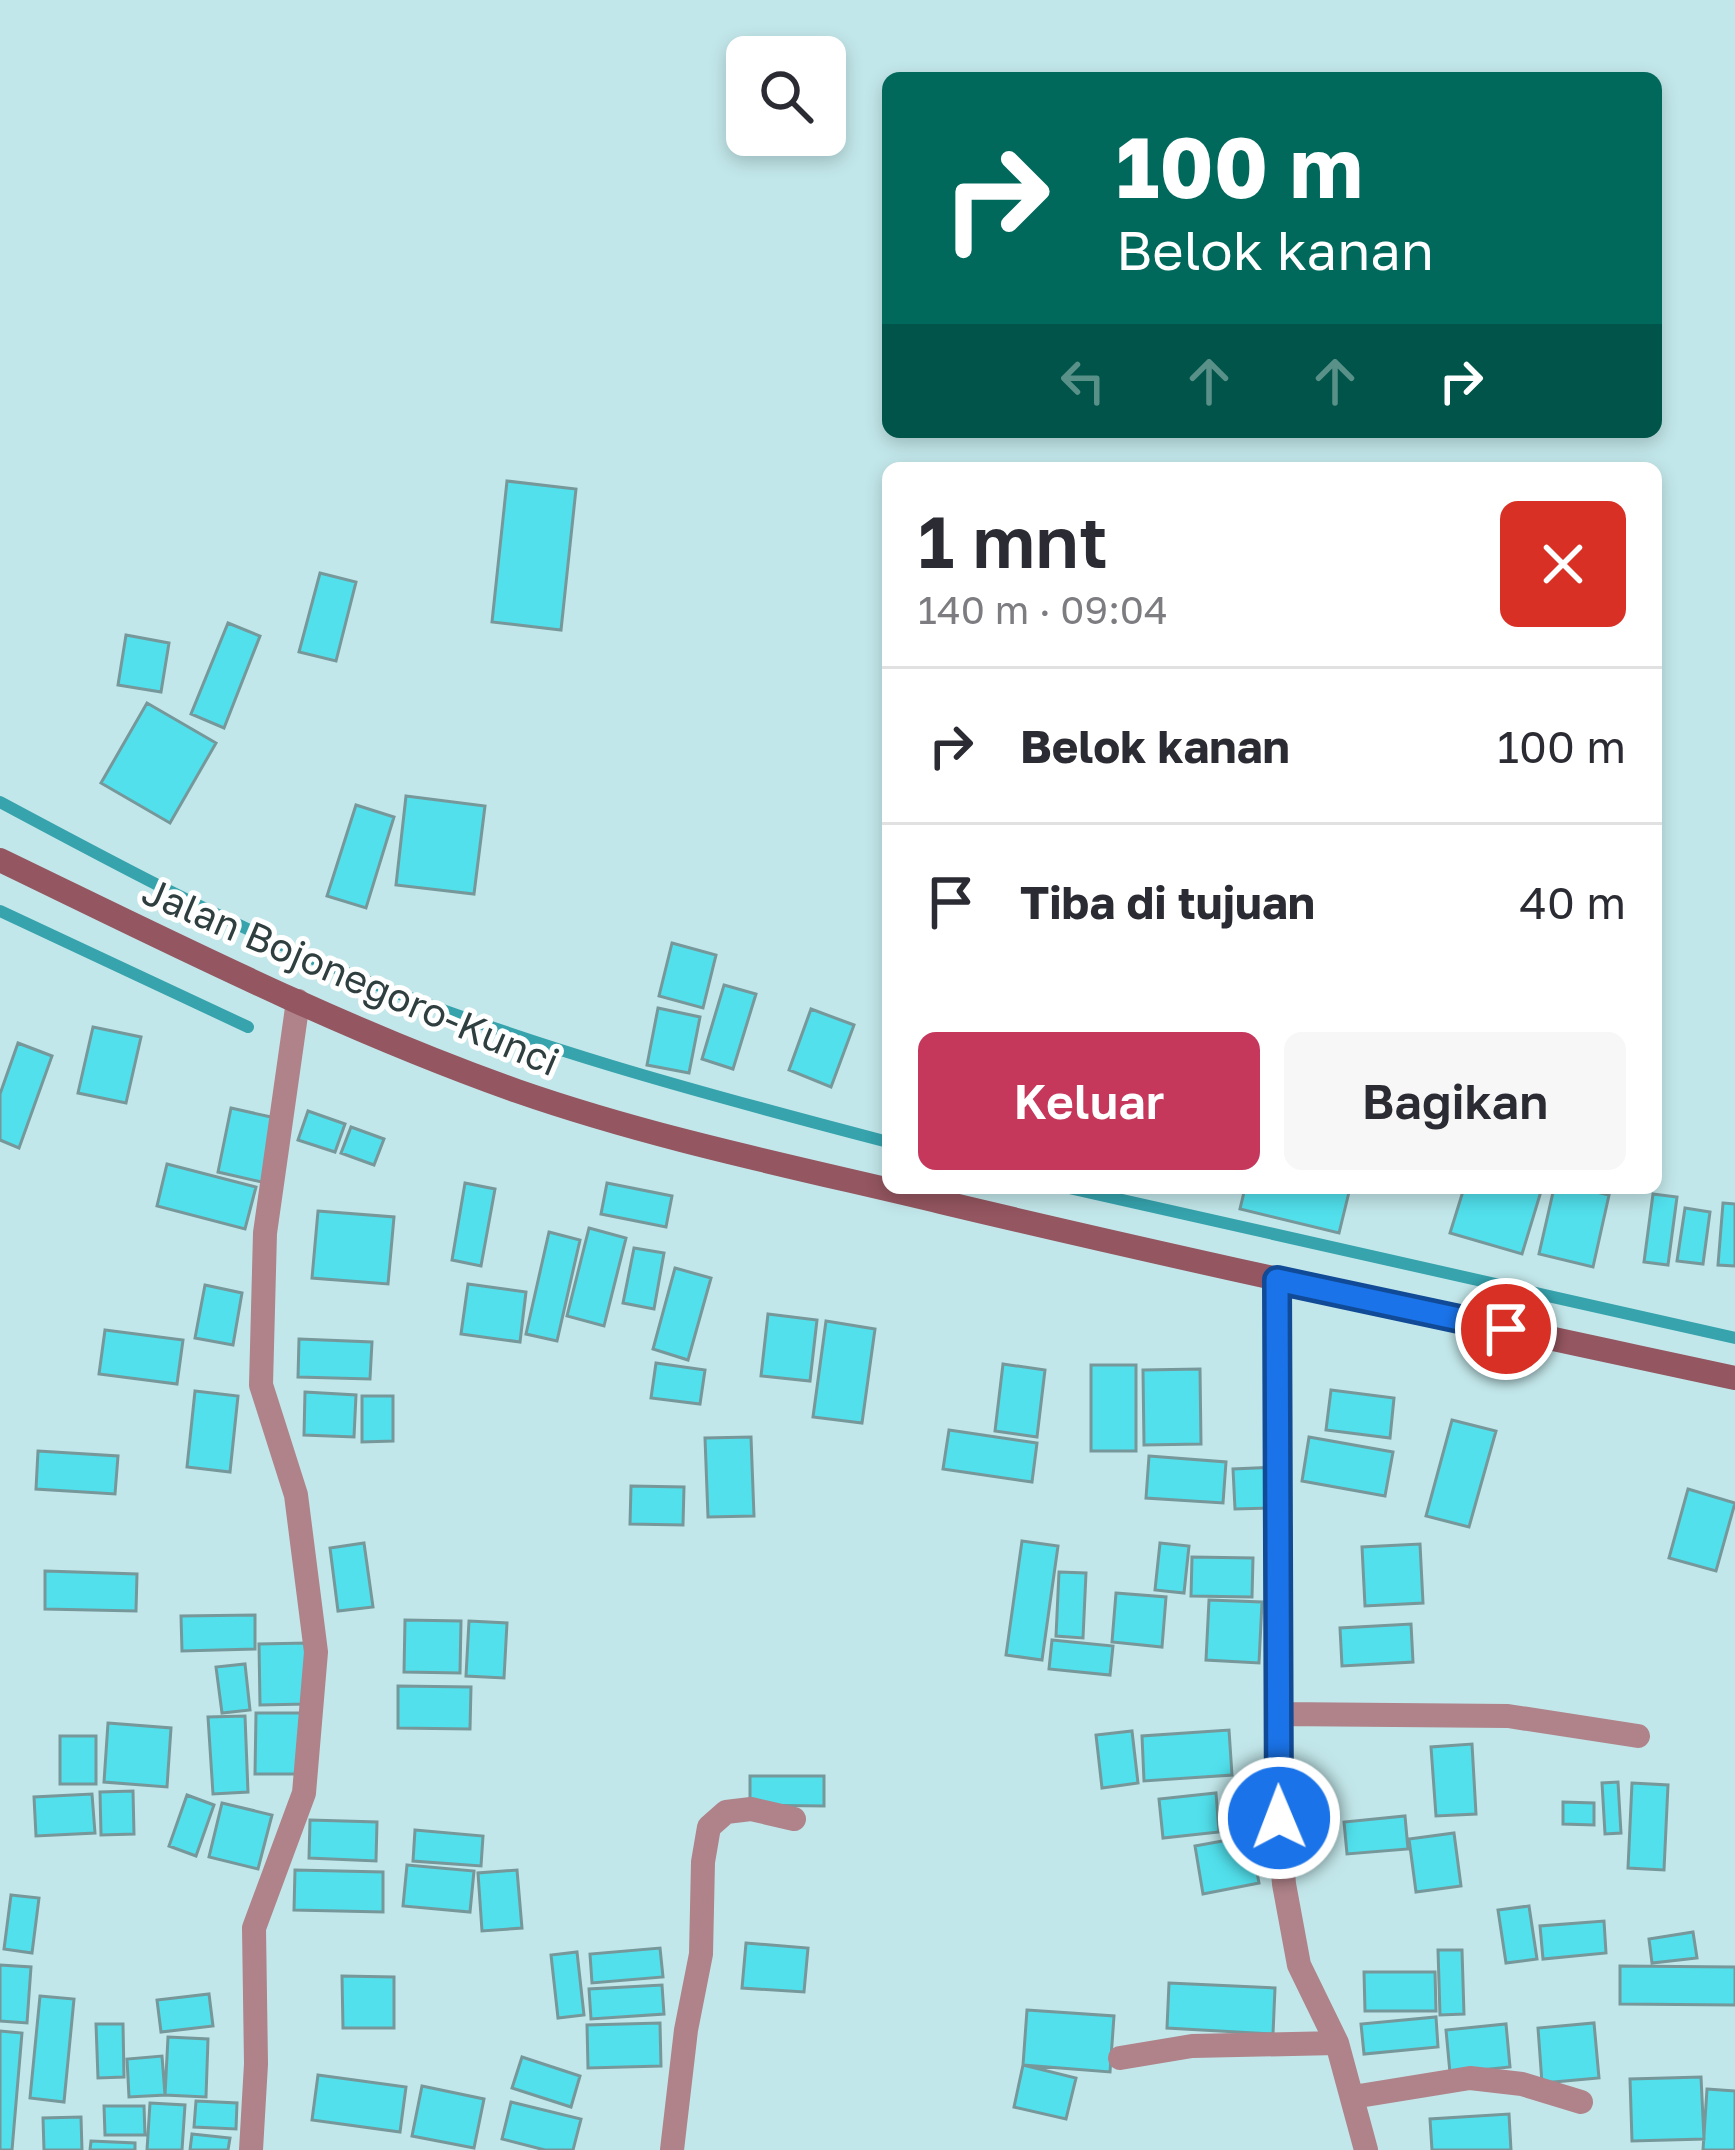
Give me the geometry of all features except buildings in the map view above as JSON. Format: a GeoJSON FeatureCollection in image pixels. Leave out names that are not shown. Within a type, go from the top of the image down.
{"type":"FeatureCollection","features":[{"type":"Feature","properties":{"kind":"main road","name":"Jalan Bojonegoro-Kunci"},"geometry":{"type":"LineString","coordinates":[[0,860],[298,1001],[516,1090],[640,1130],[882,1187]]}},
{"type":"Feature","properties":{"kind":"main road","name":"Jalan Bojonegoro-Kunci"},"geometry":{"type":"LineString","coordinates":[[912,1194],[1277,1280],[1735,1378]]}},
{"type":"Feature","properties":{"kind":"street"},"geometry":{"type":"LineString","coordinates":[[251,2150],[256,2065],[254,1928],[304,1793],[316,1652],[296,1496],[261,1385],[266,1233],[298,1001]]}},
{"type":"Feature","properties":{"kind":"street"},"geometry":{"type":"LineString","coordinates":[[1277,1280],[1280,1714],[1276,1785],[1284,1884],[1299,1966],[1337,2043],[1366,2150]]}},
{"type":"Feature","properties":{"kind":"street"},"geometry":{"type":"LineString","coordinates":[[1280,1714],[1508,1716],[1638,1736]]}},
{"type":"Feature","properties":{"kind":"street"},"geometry":{"type":"LineString","coordinates":[[672,2150],[686,2030],[701,1954],[703,1862],[709,1827],[726,1812],[751,1809],[794,1820]]}},
{"type":"Feature","properties":{"kind":"street"},"geometry":{"type":"LineString","coordinates":[[1120,2058],[1192,2046],[1337,2043]]}},
{"type":"Feature","properties":{"kind":"street"},"geometry":{"type":"LineString","coordinates":[[1353,2097],[1470,2078],[1522,2084],[1581,2102]]}},
{"type":"Feature","properties":{"kind":"waterway"},"geometry":{"type":"LineString","coordinates":[[0,802],[211,912],[408,997],[612,1066],[882,1140]]}},
{"type":"Feature","properties":{"kind":"waterway"},"geometry":{"type":"LineString","coordinates":[[0,911],[248,1027]]}},
{"type":"Feature","properties":{"kind":"waterway"},"geometry":{"type":"LineString","coordinates":[[1096,1194],[1735,1338]]}},
{"type":"Feature","properties":{"kind":"route"},"geometry":{"type":"LineString","coordinates":[[1279,1818],[1277,1280],[1506,1329]]}}]}
